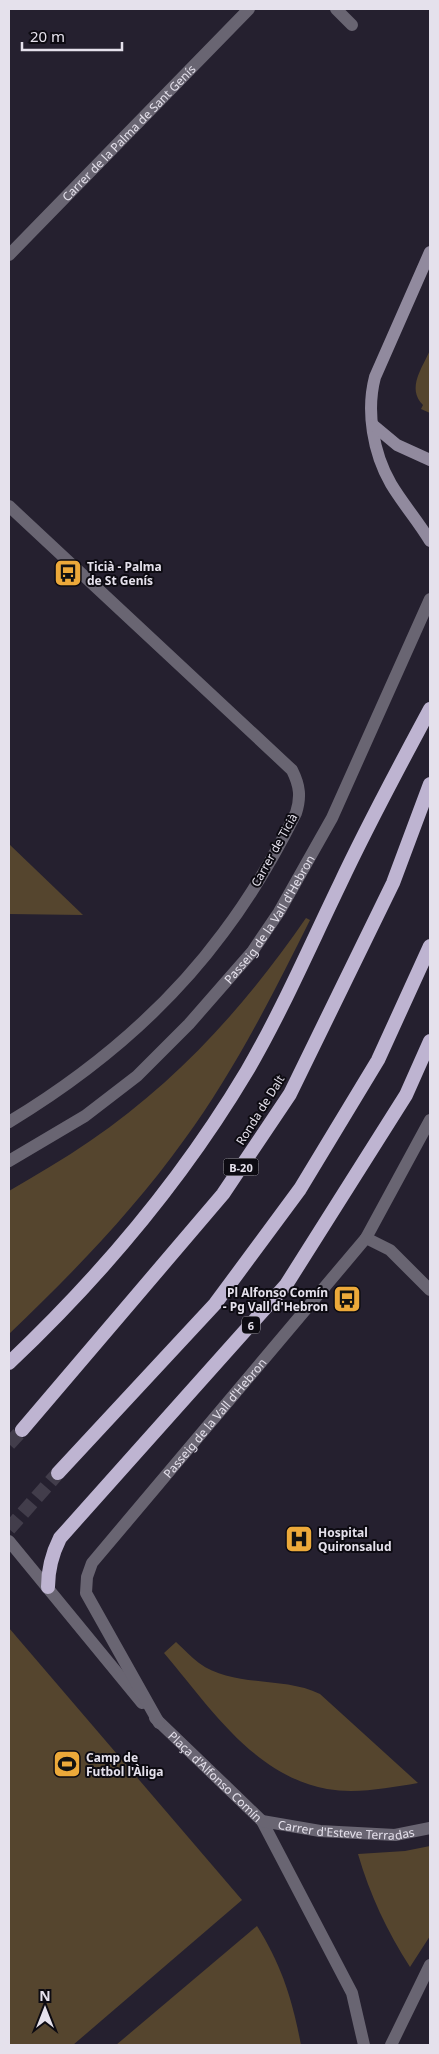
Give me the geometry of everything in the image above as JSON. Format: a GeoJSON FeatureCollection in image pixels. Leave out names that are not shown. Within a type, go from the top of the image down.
{"type":"FeatureCollection","features":[{"type":"Feature","properties":{"kind":"highway"},"geometry":{"type":"LineString","coordinates":[[9,1363],[100,1271],[132,1235],[191,1157],[219,1114],[247,1070],[270,1028],[358,844],[430,709]]}},
{"type":"Feature","properties":{"kind":"highway","name":"Ronda de Dalt"},"geometry":{"type":"LineString","coordinates":[[22,1430],[223,1194],[290,1094],[393,882],[430,784]]}},
{"type":"Feature","properties":{"kind":"highway"},"geometry":{"type":"LineString","coordinates":[[58,1473],[215,1304],[300,1189],[378,1060],[430,946]]}},
{"type":"Feature","properties":{"kind":"highway","name":"6"},"geometry":{"type":"LineString","coordinates":[[48,1587],[48,1572],[52,1554],[60,1538],[286,1285],[406,1095],[430,1041]]}},
{"type":"Feature","properties":{"kind":"main road"},"geometry":{"type":"LineString","coordinates":[[430,252],[375,377],[370,394],[373,425],[379,457],[384,471],[430,541]]}},
{"type":"Feature","properties":{"kind":"main road"},"geometry":{"type":"LineString","coordinates":[[373,425],[397,446],[430,460]]}},
{"type":"Feature","properties":{"kind":"street","name":"Carrer de la Palma de Sant Genís"},"geometry":{"type":"LineString","coordinates":[[9,255],[248,9]]}},
{"type":"Feature","properties":{"kind":"street"},"geometry":{"type":"LineString","coordinates":[[336,9],[352,25]]}},
{"type":"Feature","properties":{"kind":"street","name":"Carrer de Ticià"},"geometry":{"type":"LineString","coordinates":[[9,506],[292,770],[300,791],[296,813],[262,875],[223,933],[189,973],[140,1025],[92,1065],[42,1102],[9,1122]]}},
{"type":"Feature","properties":{"kind":"street","name":"Passeig de la Vall d'Hebron"},"geometry":{"type":"LineString","coordinates":[[9,1160],[84,1116],[136,1076],[189,1024],[252,952],[279,912],[332,818],[430,599]]}},
{"type":"Feature","properties":{"kind":"street","name":"Passeig de la Vall d'Hebron"},"geometry":{"type":"LineString","coordinates":[[159,1723],[86,1593],[87,1577],[92,1563],[366,1238],[430,1120]]}},
{"type":"Feature","properties":{"kind":"street"},"geometry":{"type":"LineString","coordinates":[[366,1238],[390,1250],[430,1290]]}},
{"type":"Feature","properties":{"kind":"street","name":"Plaça d'Alfonso Comín"},"geometry":{"type":"LineString","coordinates":[[9,1541],[159,1723],[262,1821],[352,1993],[364,2045]]}},
{"type":"Feature","properties":{"kind":"street","name":"Carrer d'Esteve Terradas"},"geometry":{"type":"LineString","coordinates":[[262,1821],[320,1831],[395,1835],[430,1828]]}},
{"type":"Feature","properties":{"kind":"street"},"geometry":{"type":"LineString","coordinates":[[391,2045],[430,1965]]}},
{"type":"Feature","properties":{"kind":"shaded area"},"geometry":{"type":"Polygon","coordinates":[[[430,350],[430,413],[421,409],[423,405],[418,398],[416,385],[420,370],[430,350]]]}},
{"type":"Feature","properties":{"kind":"shaded area"},"geometry":{"type":"Polygon","coordinates":[[[9,844],[83,915],[9,914],[9,844]]]}},
{"type":"Feature","properties":{"kind":"shaded area"},"geometry":{"type":"Polygon","coordinates":[[[306,918],[310,920],[252,1033],[219,1088],[184,1140],[123,1217],[56,1288],[9,1334],[9,1191],[60,1161],[122,1118],[181,1067],[234,1011],[306,918]]]}},
{"type":"Feature","properties":{"kind":"shaded area","name":"Camp de Futbol l'Àliga"},"geometry":{"type":"Polygon","coordinates":[[[9,1628],[242,1900],[73,2045],[9,2045],[9,1628]]]}},
{"type":"Feature","properties":{"kind":"shaded area"},"geometry":{"type":"Polygon","coordinates":[[[176,1642],[199,1663],[212,1671],[242,1679],[290,1685],[320,1694],[418,1783],[372,1790],[327,1789],[301,1781],[277,1769],[255,1754],[235,1736],[164,1653],[176,1642]]]}},
{"type":"Feature","properties":{"kind":"shaded area"},"geometry":{"type":"Polygon","coordinates":[[[430,1846],[430,1936],[410,1967],[380,1912],[358,1854],[405,1851],[430,1846]]]}},
{"type":"Feature","properties":{"kind":"shaded area"},"geometry":{"type":"Polygon","coordinates":[[[257,1926],[280,1969],[294,2013],[301,2045],[116,2045],[257,1926]]]}},
{"type":"Feature","properties":{"kind":"tunnel"},"geometry":{"type":"LineString","coordinates":[[9,1444],[22,1430]]}},
{"type":"Feature","properties":{"kind":"tunnel"},"geometry":{"type":"LineString","coordinates":[[9,1529],[58,1473]]}},
{"type":"Feature","properties":{"kind":"place","name":"Ticià - Palma de St Genís"},"geometry":{"type":"Point","coordinates":[68,573]}},
{"type":"Feature","properties":{"kind":"place","name":"Pl Alfonso Comín - Pg Vall d'Hebron"},"geometry":{"type":"Point","coordinates":[347,1299]}},
{"type":"Feature","properties":{"kind":"place","name":"Hospital Quironsalud"},"geometry":{"type":"Point","coordinates":[299,1539]}},
{"type":"Feature","properties":{"kind":"place","name":"Camp de Futbol l'Àliga"},"geometry":{"type":"Point","coordinates":[67,1764]}}]}
